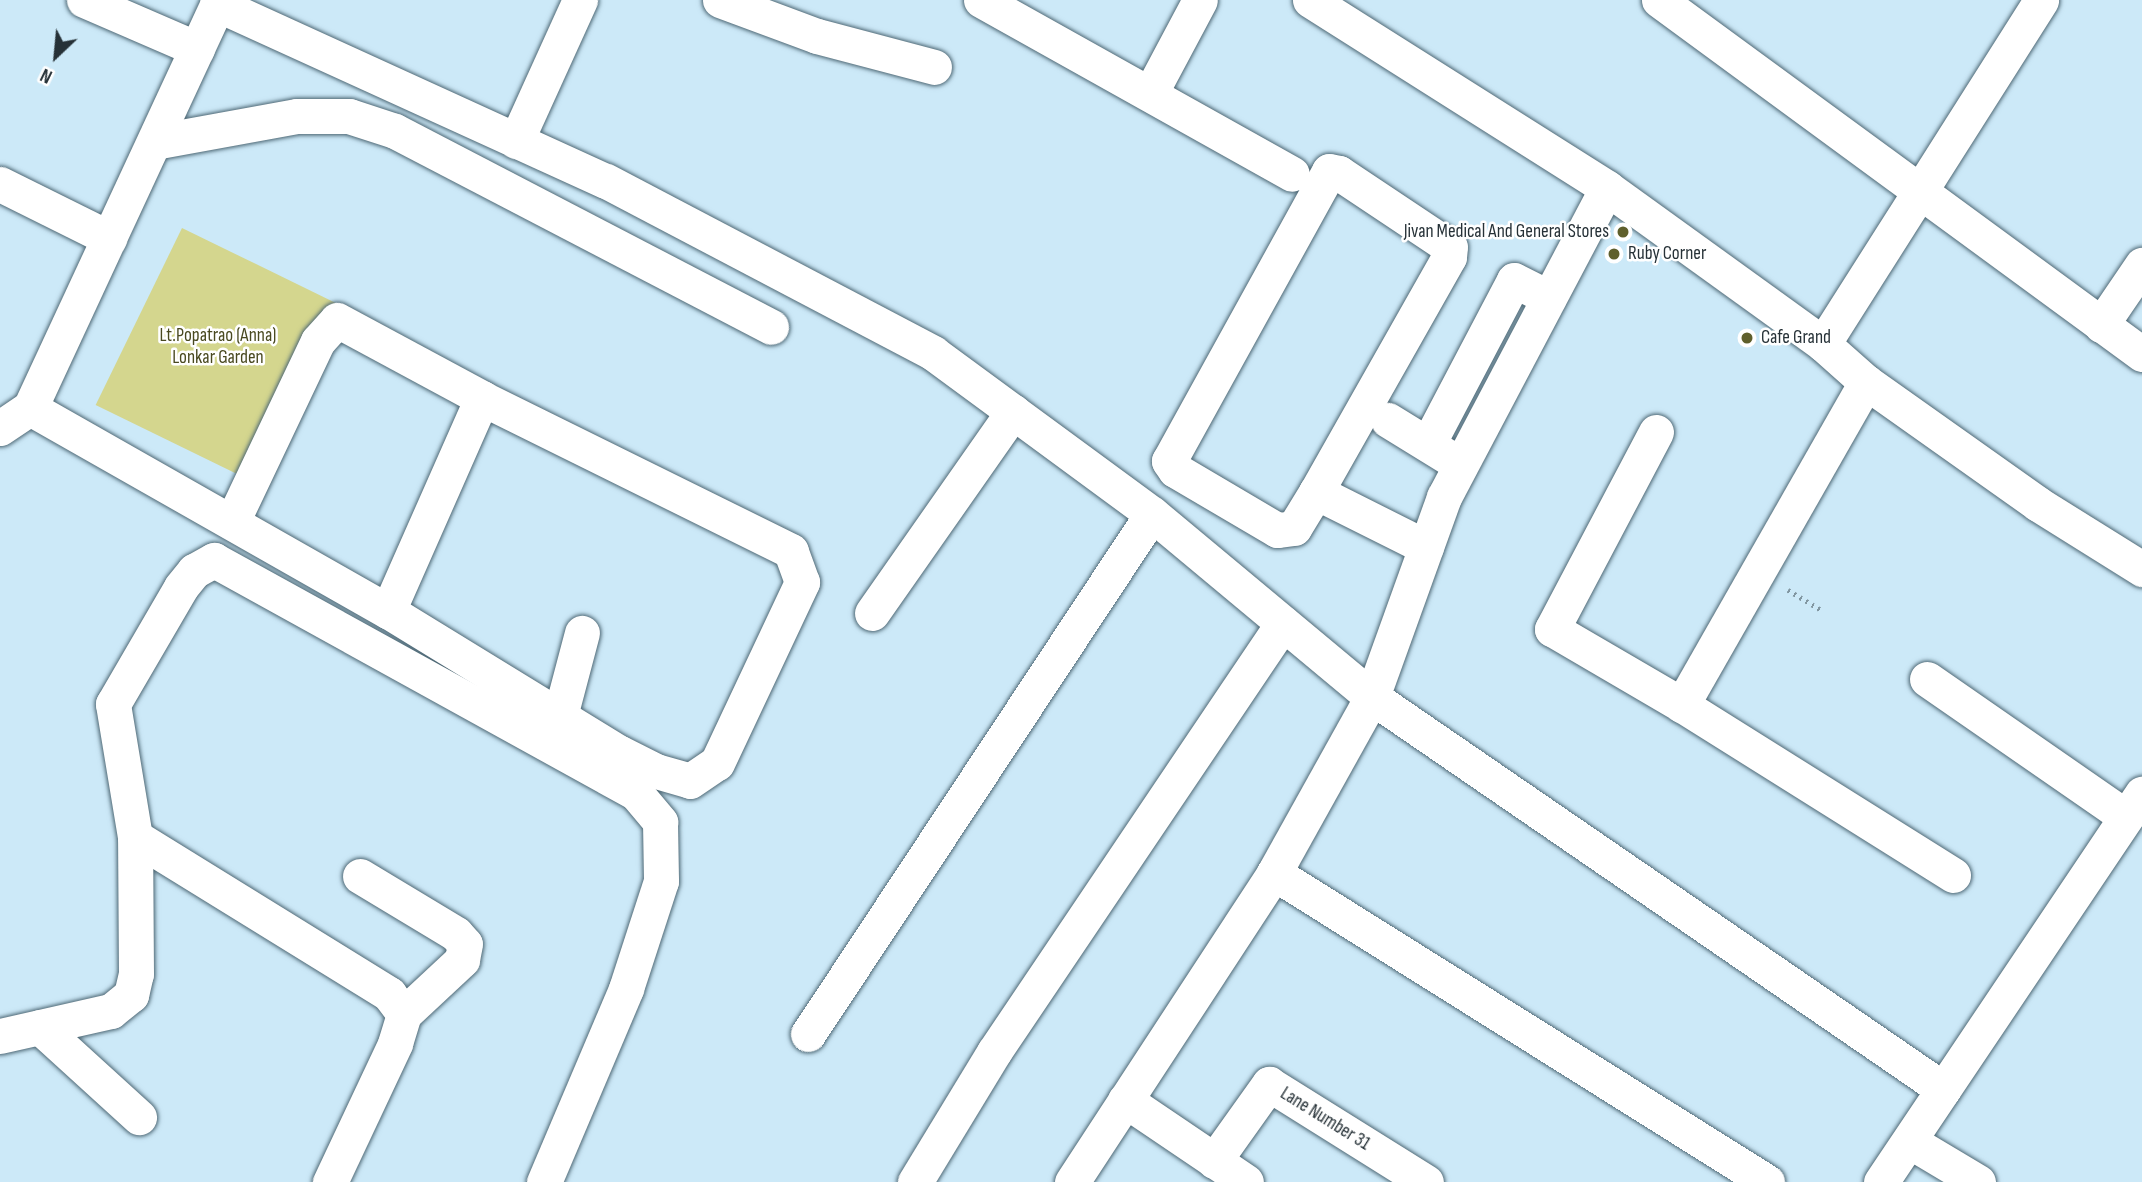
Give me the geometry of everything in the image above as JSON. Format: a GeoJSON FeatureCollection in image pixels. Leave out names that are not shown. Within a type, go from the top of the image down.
{"type":"FeatureCollection","features":[{"type":"Feature","properties":{"kind":"street"},"geometry":{"type":"LineString","coordinates":[[84,0],[197,50]]}},
{"type":"Feature","properties":{"kind":"street"},"geometry":{"type":"LineString","coordinates":[[516,141],[580,0]]}},
{"type":"Feature","properties":{"kind":"street"},"geometry":{"type":"LineString","coordinates":[[720,0],[817,36],[934,67]]}},
{"type":"Feature","properties":{"kind":"street"},"geometry":{"type":"LineString","coordinates":[[981,0],[1151,92],[1292,174]]}},
{"type":"Feature","properties":{"kind":"street"},"geometry":{"type":"LineString","coordinates":[[1151,92],[1200,0]]}},
{"type":"Feature","properties":{"kind":"street"},"geometry":{"type":"LineString","coordinates":[[1310,0],[1607,188],[1823,344],[1866,382],[2038,503],[2142,569]]}},
{"type":"Feature","properties":{"kind":"street"},"geometry":{"type":"LineString","coordinates":[[1659,0],[1920,194],[2142,354]]}},
{"type":"Feature","properties":{"kind":"street"},"geometry":{"type":"LineString","coordinates":[[1823,344],[2041,0]]}},
{"type":"Feature","properties":{"kind":"street"},"geometry":{"type":"LineString","coordinates":[[0,428],[30,408],[218,2],[606,181],[933,353],[1152,514],[1372,696],[1943,1088]]}},
{"type":"Feature","properties":{"kind":"street"},"geometry":{"type":"LineString","coordinates":[[154,142],[297,116],[349,116],[395,131],[771,327]]}},
{"type":"Feature","properties":{"kind":"street"},"geometry":{"type":"LineString","coordinates":[[1329,171],[1339,173],[1450,247],[1449,257],[1316,492],[1294,528],[1277,530],[1175,470],[1169,461],[1329,171]]}},
{"type":"Feature","properties":{"kind":"street"},"geometry":{"type":"LineString","coordinates":[[0,184],[109,238]]}},
{"type":"Feature","properties":{"kind":"street"},"geometry":{"type":"LineString","coordinates":[[1072,1182],[1274,873],[1372,696],[1444,497],[1607,188]]}},
{"type":"Feature","properties":{"kind":"street"},"geometry":{"type":"LineString","coordinates":[[2101,325],[2142,265]]}},
{"type":"Feature","properties":{"kind":"street"},"geometry":{"type":"LineString","coordinates":[[1428,444],[1514,281],[1549,298]]}},
{"type":"Feature","properties":{"kind":"street"},"geometry":{"type":"LineString","coordinates":[[30,408],[388,611],[656,771],[690,781],[717,763],[802,582],[791,551],[482,398],[337,320],[318,341],[232,522]]}},
{"type":"Feature","properties":{"kind":"street"},"geometry":{"type":"LineString","coordinates":[[1682,705],[1866,382]]}},
{"type":"Feature","properties":{"kind":"street"},"geometry":{"type":"LineString","coordinates":[[388,611],[482,398]]}},
{"type":"Feature","properties":{"kind":"street"},"geometry":{"type":"LineString","coordinates":[[872,614],[1013,412]]}},
{"type":"Feature","properties":{"kind":"street"},"geometry":{"type":"LineString","coordinates":[[1388,420],[1461,465]]}},
{"type":"Feature","properties":{"kind":"street"},"geometry":{"type":"LineString","coordinates":[[1656,432],[1552,628],[1682,705],[1953,875]]}},
{"type":"Feature","properties":{"kind":"street"},"geometry":{"type":"LineString","coordinates":[[1316,492],[1426,547]]}},
{"type":"Feature","properties":{"kind":"street"},"geometry":{"type":"LineString","coordinates":[[808,1034],[1152,514]]}},
{"type":"Feature","properties":{"kind":"street"},"geometry":{"type":"LineString","coordinates":[[0,1036],[111,1011],[131,995],[136,974],[135,837],[113,705],[181,587],[194,571],[214,560],[636,793],[660,822],[661,881],[626,989],[544,1182]]}},
{"type":"Feature","properties":{"kind":"street"},"geometry":{"type":"LineString","coordinates":[[915,1182],[994,1052],[1283,623]]}},
{"type":"Feature","properties":{"kind":"street"},"geometry":{"type":"LineString","coordinates":[[560,716],[582,633]]}},
{"type":"Feature","properties":{"kind":"street"},"geometry":{"type":"LineString","coordinates":[[1881,1182],[1911,1142],[1943,1088],[2134,805],[1927,678]]}},
{"type":"Feature","properties":{"kind":"street"},"geometry":{"type":"LineString","coordinates":[[135,837],[389,994],[404,1014]]}},
{"type":"Feature","properties":{"kind":"street"},"geometry":{"type":"LineString","coordinates":[[1274,873],[1767,1182]]}},
{"type":"Feature","properties":{"kind":"street"},"geometry":{"type":"LineString","coordinates":[[330,1182],[395,1044],[404,1014],[462,960],[465,944],[456,934],[360,876]]}},
{"type":"Feature","properties":{"kind":"street"},"geometry":{"type":"LineString","coordinates":[[40,1027],[139,1117]]}},
{"type":"Feature","properties":{"kind":"street","name":"Lane Number 31"},"geometry":{"type":"LineString","coordinates":[[1214,1161],[1269,1084],[1426,1182]]}},
{"type":"Feature","properties":{"kind":"street"},"geometry":{"type":"LineString","coordinates":[[1125,1100],[1246,1182]]}},
{"type":"Feature","properties":{"kind":"street"},"geometry":{"type":"LineString","coordinates":[[1911,1142],[1978,1182]]}},
{"type":"Feature","properties":{"kind":"green space","name":"Lt.Popatrao (Anna) Lonkar Garden"},"geometry":{"type":"Polygon","coordinates":[[[182,228],[343,306],[257,484],[96,405],[182,228]]]}},
{"type":"Feature","properties":{"kind":"place","name":"Jivan Medical And General Stores"},"geometry":{"type":"Point","coordinates":[1623,232]}},
{"type":"Feature","properties":{"kind":"place","name":"Ruby Corner"},"geometry":{"type":"Point","coordinates":[1614,254]}},
{"type":"Feature","properties":{"kind":"place","name":"Cafe Grand"},"geometry":{"type":"Point","coordinates":[1747,338]}}]}
